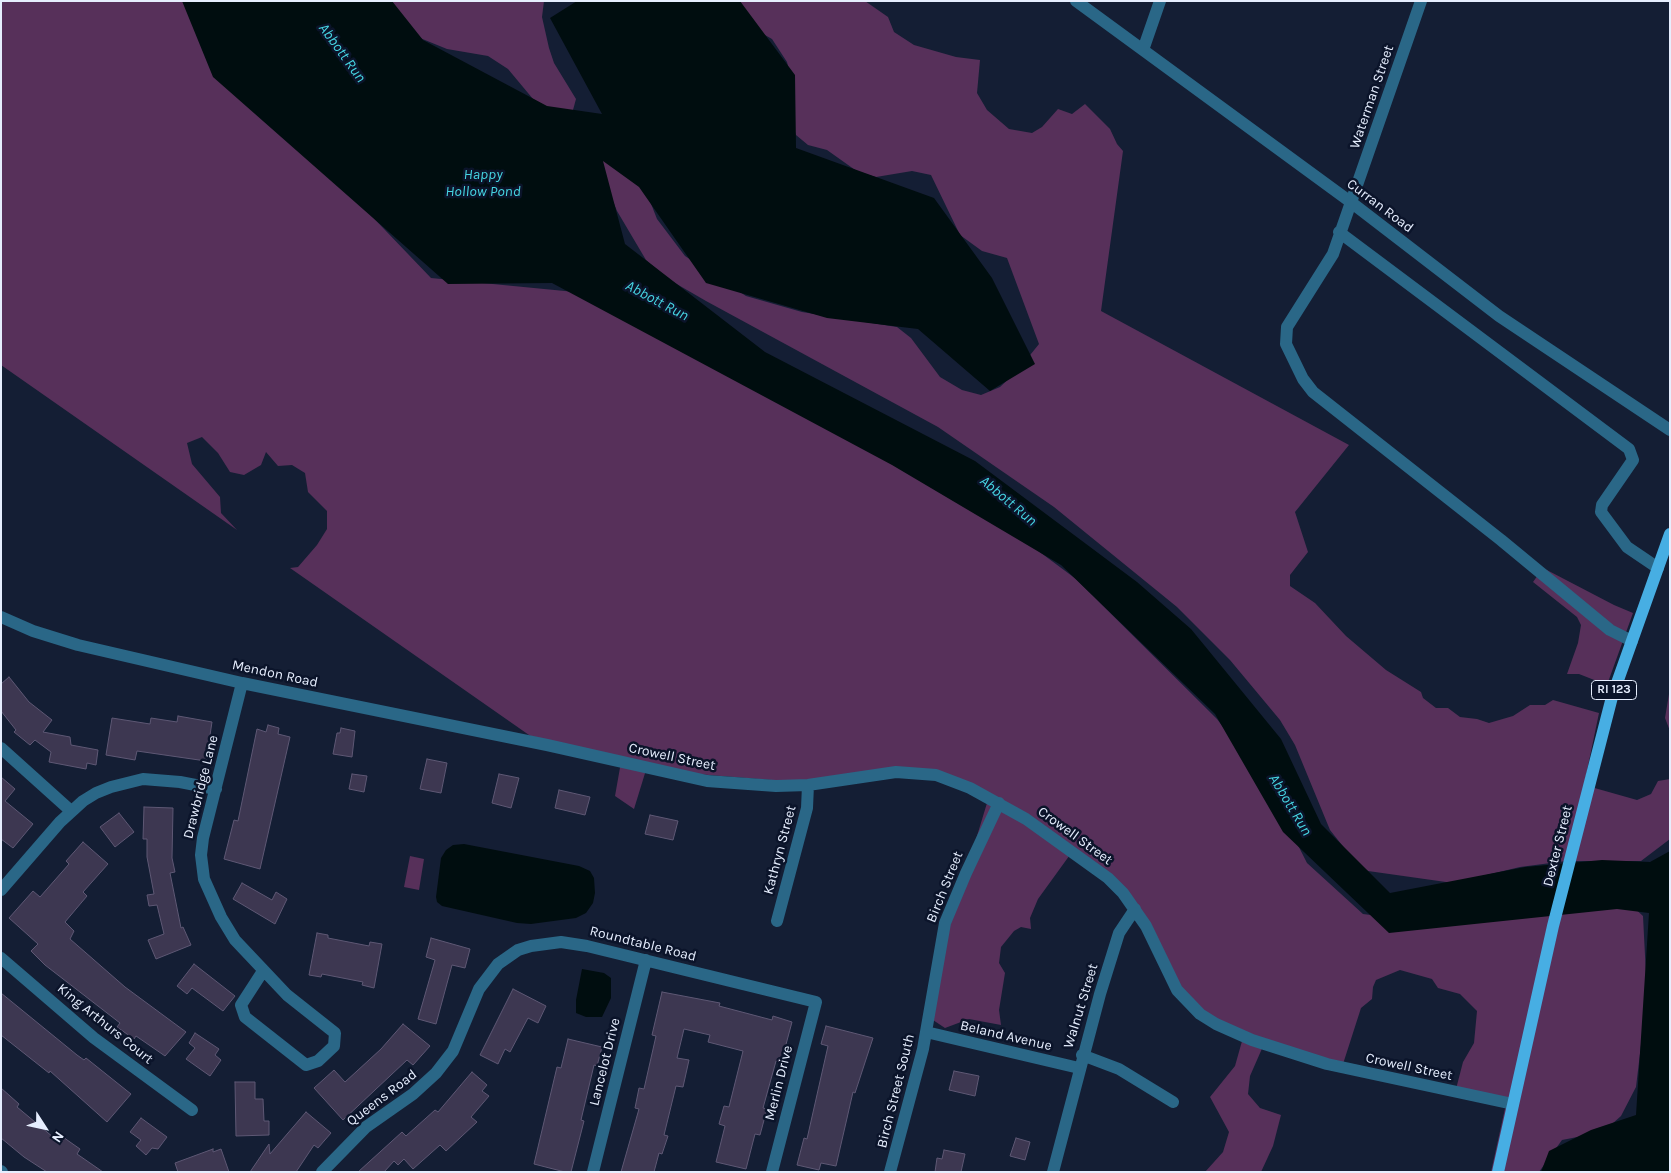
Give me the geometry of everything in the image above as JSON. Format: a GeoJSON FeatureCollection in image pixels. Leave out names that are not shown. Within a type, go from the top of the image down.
{"type":"FeatureCollection","features":[{"type":"Feature","properties":{"kind":"main road","name":"Dexter Street"},"geometry":{"type":"LineString","coordinates":[[1498,1172],[1553,926],[1612,697],[1670,534]]}},
{"type":"Feature","properties":{"kind":"street","name":"Curran Road"},"geometry":{"type":"LineString","coordinates":[[1076,1],[1352,203],[1500,316],[1670,430]]}},
{"type":"Feature","properties":{"kind":"street"},"geometry":{"type":"LineString","coordinates":[[1143,50],[1160,1]]}},
{"type":"Feature","properties":{"kind":"street","name":"Waterman Street"},"geometry":{"type":"LineString","coordinates":[[1421,1],[1352,203],[1339,232],[1333,254],[1287,327],[1286,344],[1303,379],[1313,392],[1501,540],[1610,630],[1632,641]]}},
{"type":"Feature","properties":{"kind":"street"},"geometry":{"type":"LineString","coordinates":[[1339,232],[1629,449],[1633,460],[1602,505],[1601,512],[1627,546],[1658,568]]}},
{"type":"Feature","properties":{"kind":"street","name":"Mendon Road"},"geometry":{"type":"LineString","coordinates":[[1,617],[33,631],[78,645],[242,683],[547,745]]}},
{"type":"Feature","properties":{"kind":"street","name":"Drawbridge Lane"},"geometry":{"type":"LineString","coordinates":[[242,683],[203,838],[201,868],[206,886],[221,918],[242,948],[287,995],[335,1032],[334,1046],[318,1061],[306,1065],[244,1017],[241,1005],[263,971]]}},
{"type":"Feature","properties":{"kind":"street","name":"Crowell Street"},"geometry":{"type":"LineString","coordinates":[[547,745],[707,781],[750,786],[808,785],[874,775],[917,772],[954,781],[999,803],[1054,837],[1094,867],[1123,893],[1154,941],[1177,990],[1200,1014],[1216,1024],[1252,1040],[1328,1064],[1513,1104]]}},
{"type":"Feature","properties":{"kind":"street"},"geometry":{"type":"LineString","coordinates":[[1,748],[71,811]]}},
{"type":"Feature","properties":{"kind":"street"},"geometry":{"type":"LineString","coordinates":[[1,890],[71,811],[96,793],[126,782],[143,780],[180,782],[216,789]]}},
{"type":"Feature","properties":{"kind":"street","name":"Kathryn Street"},"geometry":{"type":"LineString","coordinates":[[777,921],[807,808],[808,785]]}},
{"type":"Feature","properties":{"kind":"street","name":"Birch Street"},"geometry":{"type":"LineString","coordinates":[[928,1016],[945,923],[999,803]]}},
{"type":"Feature","properties":{"kind":"street","name":"Walnut Street"},"geometry":{"type":"LineString","coordinates":[[1053,1172],[1082,1055],[1119,933],[1135,910]]}},
{"type":"Feature","properties":{"kind":"street","name":"Roundtable Road"},"geometry":{"type":"LineString","coordinates":[[479,989],[498,964],[518,950],[545,943],[573,943],[816,1002]]}},
{"type":"Feature","properties":{"kind":"street","name":"King Arthurs Court"},"geometry":{"type":"LineString","coordinates":[[1,958],[94,1038],[192,1110]]}},
{"type":"Feature","properties":{"kind":"street","name":"Lancelot Drive"},"geometry":{"type":"LineString","coordinates":[[593,1172],[646,960]]}},
{"type":"Feature","properties":{"kind":"street","name":"Queens Road"},"geometry":{"type":"LineString","coordinates":[[322,1172],[366,1127],[413,1094],[436,1073],[453,1051],[479,989]]}},
{"type":"Feature","properties":{"kind":"street","name":"Merlin Drive"},"geometry":{"type":"LineString","coordinates":[[772,1172],[816,1002]]}},
{"type":"Feature","properties":{"kind":"street","name":"Birch Street South"},"geometry":{"type":"LineString","coordinates":[[890,1172],[926,1032],[928,1016]]}},
{"type":"Feature","properties":{"kind":"street","name":"Beland Avenue"},"geometry":{"type":"LineString","coordinates":[[926,1032],[1079,1068]]}},
{"type":"Feature","properties":{"kind":"street"},"geometry":{"type":"LineString","coordinates":[[1082,1055],[1119,1069],[1173,1102]]}},
{"type":"Feature","properties":{"kind":"shaded area"},"geometry":{"type":"Polygon","coordinates":[[[1,1],[184,1],[317,159],[431,278],[575,292],[986,512],[1076,579],[1217,719],[1268,786],[1307,863],[1363,914],[1424,922],[1630,904],[1643,916],[1647,995],[1636,1087],[1621,1116],[1603,1132],[1562,1140],[1539,1172],[1491,1172],[1506,1104],[1456,1089],[1463,1062],[1474,1043],[1477,1011],[1460,994],[1438,988],[1432,979],[1400,970],[1376,980],[1372,999],[1361,1008],[1343,1064],[1264,1044],[1250,1076],[1248,1094],[1260,1108],[1281,1115],[1273,1146],[1261,1172],[1205,1172],[1223,1152],[1229,1132],[1210,1097],[1235,1066],[1244,1034],[1208,1020],[1178,991],[1139,912],[1072,852],[1038,899],[1030,918],[1031,929],[1021,927],[1014,931],[1001,947],[999,963],[1005,973],[999,1010],[1001,1025],[969,1019],[945,1028],[927,1016],[926,1004],[987,803],[940,775],[809,783],[646,770],[634,809],[615,796],[621,762],[539,742],[290,568],[298,567],[317,545],[327,529],[327,511],[308,492],[305,473],[292,465],[278,466],[266,452],[261,465],[244,475],[230,472],[218,453],[202,437],[187,443],[192,464],[220,497],[221,513],[237,530],[1,365],[1,1]]]}},
{"type":"Feature","properties":{"kind":"shaded area"},"geometry":{"type":"Polygon","coordinates":[[[369,1],[544,1],[542,17],[549,48],[554,63],[576,99],[573,110],[563,116],[533,99],[508,69],[488,56],[447,49],[420,38],[369,1]]]}},
{"type":"Feature","properties":{"kind":"shaded area"},"geometry":{"type":"Polygon","coordinates":[[[679,1],[865,1],[888,17],[894,32],[914,45],[956,57],[980,60],[977,93],[987,110],[1009,129],[1032,133],[1042,127],[1058,109],[1072,114],[1085,104],[1110,129],[1117,144],[1123,151],[1101,311],[1349,445],[1295,512],[1308,552],[1290,575],[1290,586],[1315,603],[1346,636],[1386,670],[1421,692],[1423,698],[1436,708],[1448,708],[1460,717],[1489,723],[1513,716],[1530,705],[1545,705],[1553,700],[1599,713],[1584,785],[1637,800],[1651,794],[1658,781],[1670,779],[1670,839],[1641,861],[1566,861],[1520,867],[1453,883],[1368,871],[1353,859],[1330,830],[1295,745],[1280,720],[1230,660],[1177,607],[1054,507],[938,427],[706,301],[668,279],[646,260],[617,211],[595,157],[603,136],[648,196],[657,219],[685,256],[746,296],[802,312],[897,327],[911,338],[940,377],[962,390],[981,395],[1000,387],[1018,370],[1039,344],[1007,258],[982,251],[960,235],[931,175],[912,171],[876,177],[858,172],[827,150],[808,145],[796,135],[788,115],[791,78],[787,62],[772,39],[738,20],[679,1]]]}},
{"type":"Feature","properties":{"kind":"shaded area"},"geometry":{"type":"Polygon","coordinates":[[[1543,568],[1633,613],[1607,685],[1579,674],[1567,674],[1578,643],[1581,625],[1577,617],[1533,582],[1543,568]]]}},
{"type":"Feature","properties":{"kind":"shaded area"},"geometry":{"type":"Polygon","coordinates":[[[1670,688],[1670,731],[1665,718],[1670,688]]]}},
{"type":"Feature","properties":{"kind":"shaded area"},"geometry":{"type":"Polygon","coordinates":[[[410,856],[424,859],[419,890],[404,887],[410,856]]]}},
{"type":"Feature","properties":{"kind":"water","name":"Happy Hollow Pond"},"geometry":{"type":"Polygon","coordinates":[[[182,1],[392,1],[423,40],[547,106],[602,114],[550,18],[577,1],[740,1],[795,75],[796,148],[934,198],[992,278],[1035,364],[990,391],[918,329],[827,318],[706,283],[639,187],[603,161],[625,244],[765,352],[975,461],[1137,582],[1191,629],[1281,739],[1321,824],[1390,893],[1525,867],[1602,860],[1650,862],[1670,851],[1670,1172],[1541,1172],[1549,1151],[1591,1130],[1636,1115],[1649,913],[1617,909],[1389,933],[1283,832],[1215,714],[1061,565],[892,465],[552,283],[448,284],[213,77],[182,1]]]}},
{"type":"Feature","properties":{"kind":"water"},"geometry":{"type":"Polygon","coordinates":[[[464,844],[579,866],[590,871],[594,878],[595,893],[593,903],[586,913],[576,918],[531,924],[517,923],[442,906],[437,902],[436,897],[441,858],[446,850],[453,845],[464,844]]]}},
{"type":"Feature","properties":{"kind":"water"},"geometry":{"type":"Polygon","coordinates":[[[582,969],[604,973],[611,978],[611,998],[602,1017],[586,1017],[576,1013],[576,1000],[582,969]]]}},
{"type":"Feature","properties":{"kind":"building"},"geometry":{"type":"Polygon","coordinates":[[[9,677],[29,702],[52,720],[43,732],[70,737],[71,745],[98,750],[96,765],[87,763],[86,769],[49,762],[51,752],[35,740],[30,745],[14,732],[16,730],[1,711],[1,684],[9,677]]]}},
{"type":"Feature","properties":{"kind":"building"},"geometry":{"type":"Polygon","coordinates":[[[178,716],[212,722],[206,761],[137,751],[135,760],[106,755],[112,718],[150,724],[151,718],[177,722],[178,716]]]}},
{"type":"Feature","properties":{"kind":"building"},"geometry":{"type":"Polygon","coordinates":[[[268,725],[279,728],[278,734],[290,737],[260,869],[224,859],[234,820],[238,821],[257,729],[266,732],[268,725]]]}},
{"type":"Feature","properties":{"kind":"building"},"geometry":{"type":"Polygon","coordinates":[[[341,728],[355,731],[352,757],[333,754],[337,733],[340,733],[341,728]]]}},
{"type":"Feature","properties":{"kind":"building"},"geometry":{"type":"Polygon","coordinates":[[[427,759],[447,763],[441,793],[420,789],[427,759]]]}},
{"type":"Feature","properties":{"kind":"building"},"geometry":{"type":"Polygon","coordinates":[[[352,774],[367,776],[364,792],[349,789],[352,774]]]}},
{"type":"Feature","properties":{"kind":"building"},"geometry":{"type":"Polygon","coordinates":[[[499,774],[519,778],[511,808],[492,803],[499,774]]]}},
{"type":"Feature","properties":{"kind":"building"},"geometry":{"type":"Polygon","coordinates":[[[1,777],[15,789],[5,801],[33,824],[13,848],[1,839],[1,777]]]}},
{"type":"Feature","properties":{"kind":"building"},"geometry":{"type":"Polygon","coordinates":[[[559,790],[590,797],[585,815],[555,808],[559,790]]]}},
{"type":"Feature","properties":{"kind":"building"},"geometry":{"type":"Polygon","coordinates":[[[144,807],[173,808],[172,858],[175,872],[170,873],[181,928],[183,927],[191,945],[156,959],[148,940],[164,934],[157,905],[149,906],[147,895],[154,894],[147,857],[147,839],[143,839],[144,807]]]}},
{"type":"Feature","properties":{"kind":"building"},"geometry":{"type":"Polygon","coordinates":[[[119,813],[134,832],[115,847],[100,827],[119,813]]]}},
{"type":"Feature","properties":{"kind":"building"},"geometry":{"type":"Polygon","coordinates":[[[650,815],[678,821],[673,840],[645,834],[650,815]]]}},
{"type":"Feature","properties":{"kind":"building"},"geometry":{"type":"Polygon","coordinates":[[[83,842],[108,864],[83,892],[87,896],[65,922],[74,931],[70,939],[125,987],[186,1032],[165,1056],[136,1036],[134,1039],[117,1027],[120,1023],[45,965],[31,951],[38,944],[9,918],[33,891],[40,897],[69,864],[66,861],[83,842]]]}},
{"type":"Feature","properties":{"kind":"building"},"geometry":{"type":"Polygon","coordinates":[[[242,883],[272,900],[276,892],[287,899],[275,924],[233,899],[242,883]]]}},
{"type":"Feature","properties":{"kind":"building"},"geometry":{"type":"Polygon","coordinates":[[[317,933],[328,935],[328,938],[369,946],[370,942],[382,944],[374,988],[362,985],[363,982],[322,974],[321,977],[309,975],[317,933]]]}},
{"type":"Feature","properties":{"kind":"building"},"geometry":{"type":"Polygon","coordinates":[[[431,938],[470,949],[465,968],[452,965],[436,1024],[418,1019],[435,960],[426,957],[431,938]]]}},
{"type":"Feature","properties":{"kind":"building"},"geometry":{"type":"Polygon","coordinates":[[[194,964],[235,996],[223,1011],[192,988],[187,994],[177,986],[194,964]]]}},
{"type":"Feature","properties":{"kind":"building"},"geometry":{"type":"Polygon","coordinates":[[[513,989],[546,1006],[538,1023],[528,1018],[510,1052],[505,1049],[498,1064],[480,1055],[513,989]]]}},
{"type":"Feature","properties":{"kind":"building"},"geometry":{"type":"Polygon","coordinates":[[[662,992],[720,1003],[719,1006],[772,1020],[773,1016],[792,1022],[785,1048],[789,1050],[785,1064],[776,1061],[763,1108],[767,1109],[760,1135],[755,1134],[746,1169],[716,1162],[725,1126],[719,1124],[724,1106],[729,1107],[743,1051],[708,1042],[710,1035],[684,1029],[677,1058],[689,1060],[683,1087],[676,1086],[664,1135],[668,1136],[662,1154],[659,1153],[654,1172],[621,1172],[639,1109],[635,1108],[639,1088],[644,1089],[656,1036],[652,1035],[662,992]]]}},
{"type":"Feature","properties":{"kind":"building"},"geometry":{"type":"Polygon","coordinates":[[[1,993],[77,1055],[84,1060],[86,1058],[131,1094],[107,1122],[50,1071],[49,1073],[1,1035],[1,993]]]}},
{"type":"Feature","properties":{"kind":"building"},"geometry":{"type":"Polygon","coordinates":[[[403,1024],[430,1046],[413,1065],[407,1060],[343,1120],[314,1088],[334,1070],[345,1082],[381,1049],[403,1024]]]}},
{"type":"Feature","properties":{"kind":"building"},"geometry":{"type":"Polygon","coordinates":[[[826,1026],[873,1038],[855,1093],[853,1092],[836,1166],[821,1163],[819,1170],[797,1165],[804,1138],[807,1139],[828,1046],[821,1044],[826,1026]]]}},
{"type":"Feature","properties":{"kind":"building"},"geometry":{"type":"Polygon","coordinates":[[[195,1033],[219,1049],[215,1055],[221,1060],[210,1076],[186,1059],[195,1048],[189,1043],[195,1033]]]}},
{"type":"Feature","properties":{"kind":"building"},"geometry":{"type":"Polygon","coordinates":[[[568,1039],[602,1047],[597,1066],[594,1065],[581,1120],[584,1121],[571,1172],[565,1172],[534,1164],[557,1067],[561,1068],[568,1039]]]}},
{"type":"Feature","properties":{"kind":"building"},"geometry":{"type":"Polygon","coordinates":[[[954,1071],[979,1076],[975,1096],[949,1090],[954,1071]]]}},
{"type":"Feature","properties":{"kind":"building"},"geometry":{"type":"Polygon","coordinates":[[[472,1072],[487,1085],[482,1091],[489,1096],[471,1117],[477,1122],[446,1151],[440,1145],[413,1169],[404,1159],[398,1165],[394,1161],[384,1172],[358,1172],[402,1132],[406,1136],[435,1110],[438,1112],[472,1072]]]}},
{"type":"Feature","properties":{"kind":"building"},"geometry":{"type":"Polygon","coordinates":[[[235,1082],[255,1082],[255,1099],[263,1099],[264,1121],[269,1121],[269,1135],[236,1136],[235,1082]]]}},
{"type":"Feature","properties":{"kind":"building"},"geometry":{"type":"Polygon","coordinates":[[[1,1088],[19,1104],[17,1107],[59,1142],[63,1137],[80,1149],[77,1154],[103,1172],[47,1172],[24,1157],[1,1138],[1,1088]]]}},
{"type":"Feature","properties":{"kind":"building"},"geometry":{"type":"Polygon","coordinates":[[[306,1112],[331,1133],[318,1148],[314,1145],[296,1172],[250,1172],[269,1144],[270,1154],[306,1112]]]}},
{"type":"Feature","properties":{"kind":"building"},"geometry":{"type":"Polygon","coordinates":[[[141,1118],[167,1137],[158,1149],[152,1148],[146,1155],[136,1146],[141,1140],[130,1132],[141,1118]]]}},
{"type":"Feature","properties":{"kind":"building"},"geometry":{"type":"Polygon","coordinates":[[[1016,1138],[1030,1142],[1025,1160],[1010,1156],[1016,1138]]]}},
{"type":"Feature","properties":{"kind":"building"},"geometry":{"type":"Polygon","coordinates":[[[213,1149],[213,1152],[221,1149],[229,1172],[178,1172],[175,1163],[213,1149]]]}},
{"type":"Feature","properties":{"kind":"building"},"geometry":{"type":"Polygon","coordinates":[[[944,1150],[965,1154],[961,1172],[935,1172],[937,1158],[942,1159],[944,1150]]]}},
{"type":"Feature","properties":{"kind":"water label","name":"Abbott Run"},"geometry":{"type":"Point","coordinates":[342,53]}},
{"type":"Feature","properties":{"kind":"water label","name":"Abbott Run"},"geometry":{"type":"Point","coordinates":[657,301]}},
{"type":"Feature","properties":{"kind":"water label","name":"Abbott Run"},"geometry":{"type":"Point","coordinates":[1008,501]}},
{"type":"Feature","properties":{"kind":"water label","name":"Abbott Run"},"geometry":{"type":"Point","coordinates":[1290,805]}}]}
